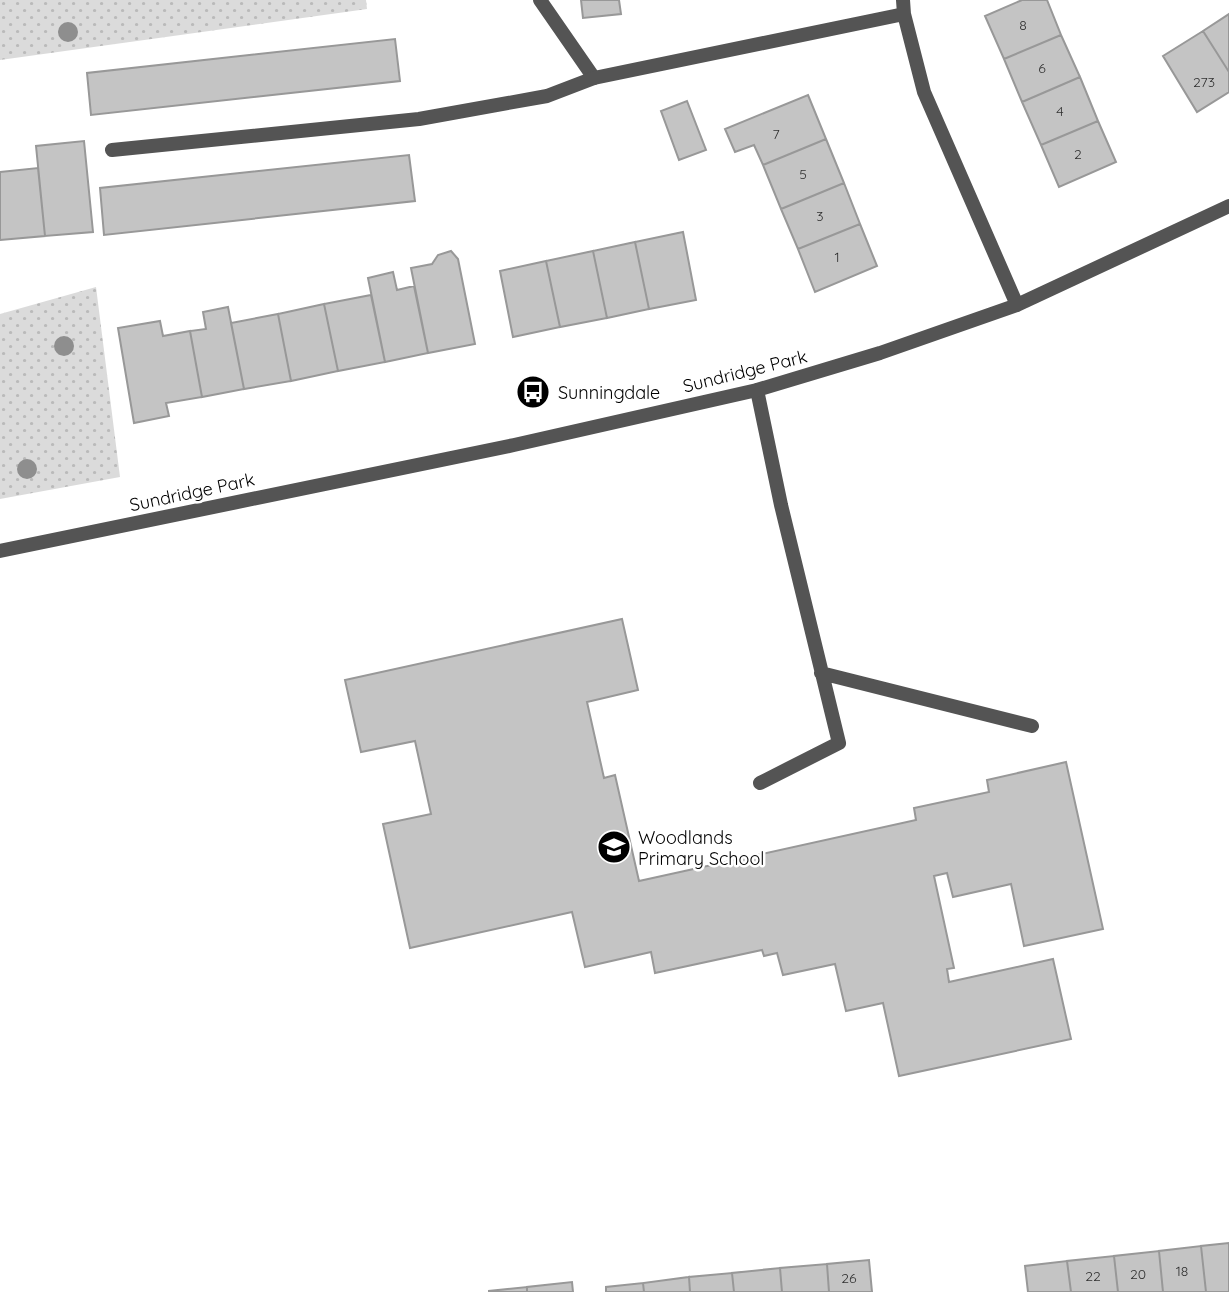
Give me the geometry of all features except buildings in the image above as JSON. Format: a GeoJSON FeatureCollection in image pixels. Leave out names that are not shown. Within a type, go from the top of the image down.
{"type":"FeatureCollection","features":[{"type":"Feature","properties":{"kind":"street"},"geometry":{"type":"LineString","coordinates":[[540,0],[594,78]]}},
{"type":"Feature","properties":{"kind":"street"},"geometry":{"type":"LineString","coordinates":[[113,150],[419,119],[547,96],[594,78],[903,7],[924,92],[1017,305]]}},
{"type":"Feature","properties":{"kind":"street","name":"Sundridge Park"},"geometry":{"type":"LineString","coordinates":[[0,551],[514,445],[757,390],[880,354],[1017,305],[1229,206]]}},
{"type":"Feature","properties":{"kind":"street"},"geometry":{"type":"LineString","coordinates":[[757,390],[781,505],[839,743],[760,783]]}},
{"type":"Feature","properties":{"kind":"street"},"geometry":{"type":"LineString","coordinates":[[821,673],[1032,726]]}},
{"type":"Feature","properties":{"kind":"shaded area"},"geometry":{"type":"Polygon","coordinates":[[[0,0],[366,0],[367,9],[0,60],[0,0]]]}},
{"type":"Feature","properties":{"kind":"shaded area"},"geometry":{"type":"Polygon","coordinates":[[[96,287],[120,477],[0,499],[0,314],[96,287]]]}},
{"type":"Feature","properties":{"kind":"place","name":"Sunningdale"},"geometry":{"type":"Point","coordinates":[533,392]}},
{"type":"Feature","properties":{"kind":"place","name":"Woodlands Primary School"},"geometry":{"type":"Point","coordinates":[614,847]}}]}
